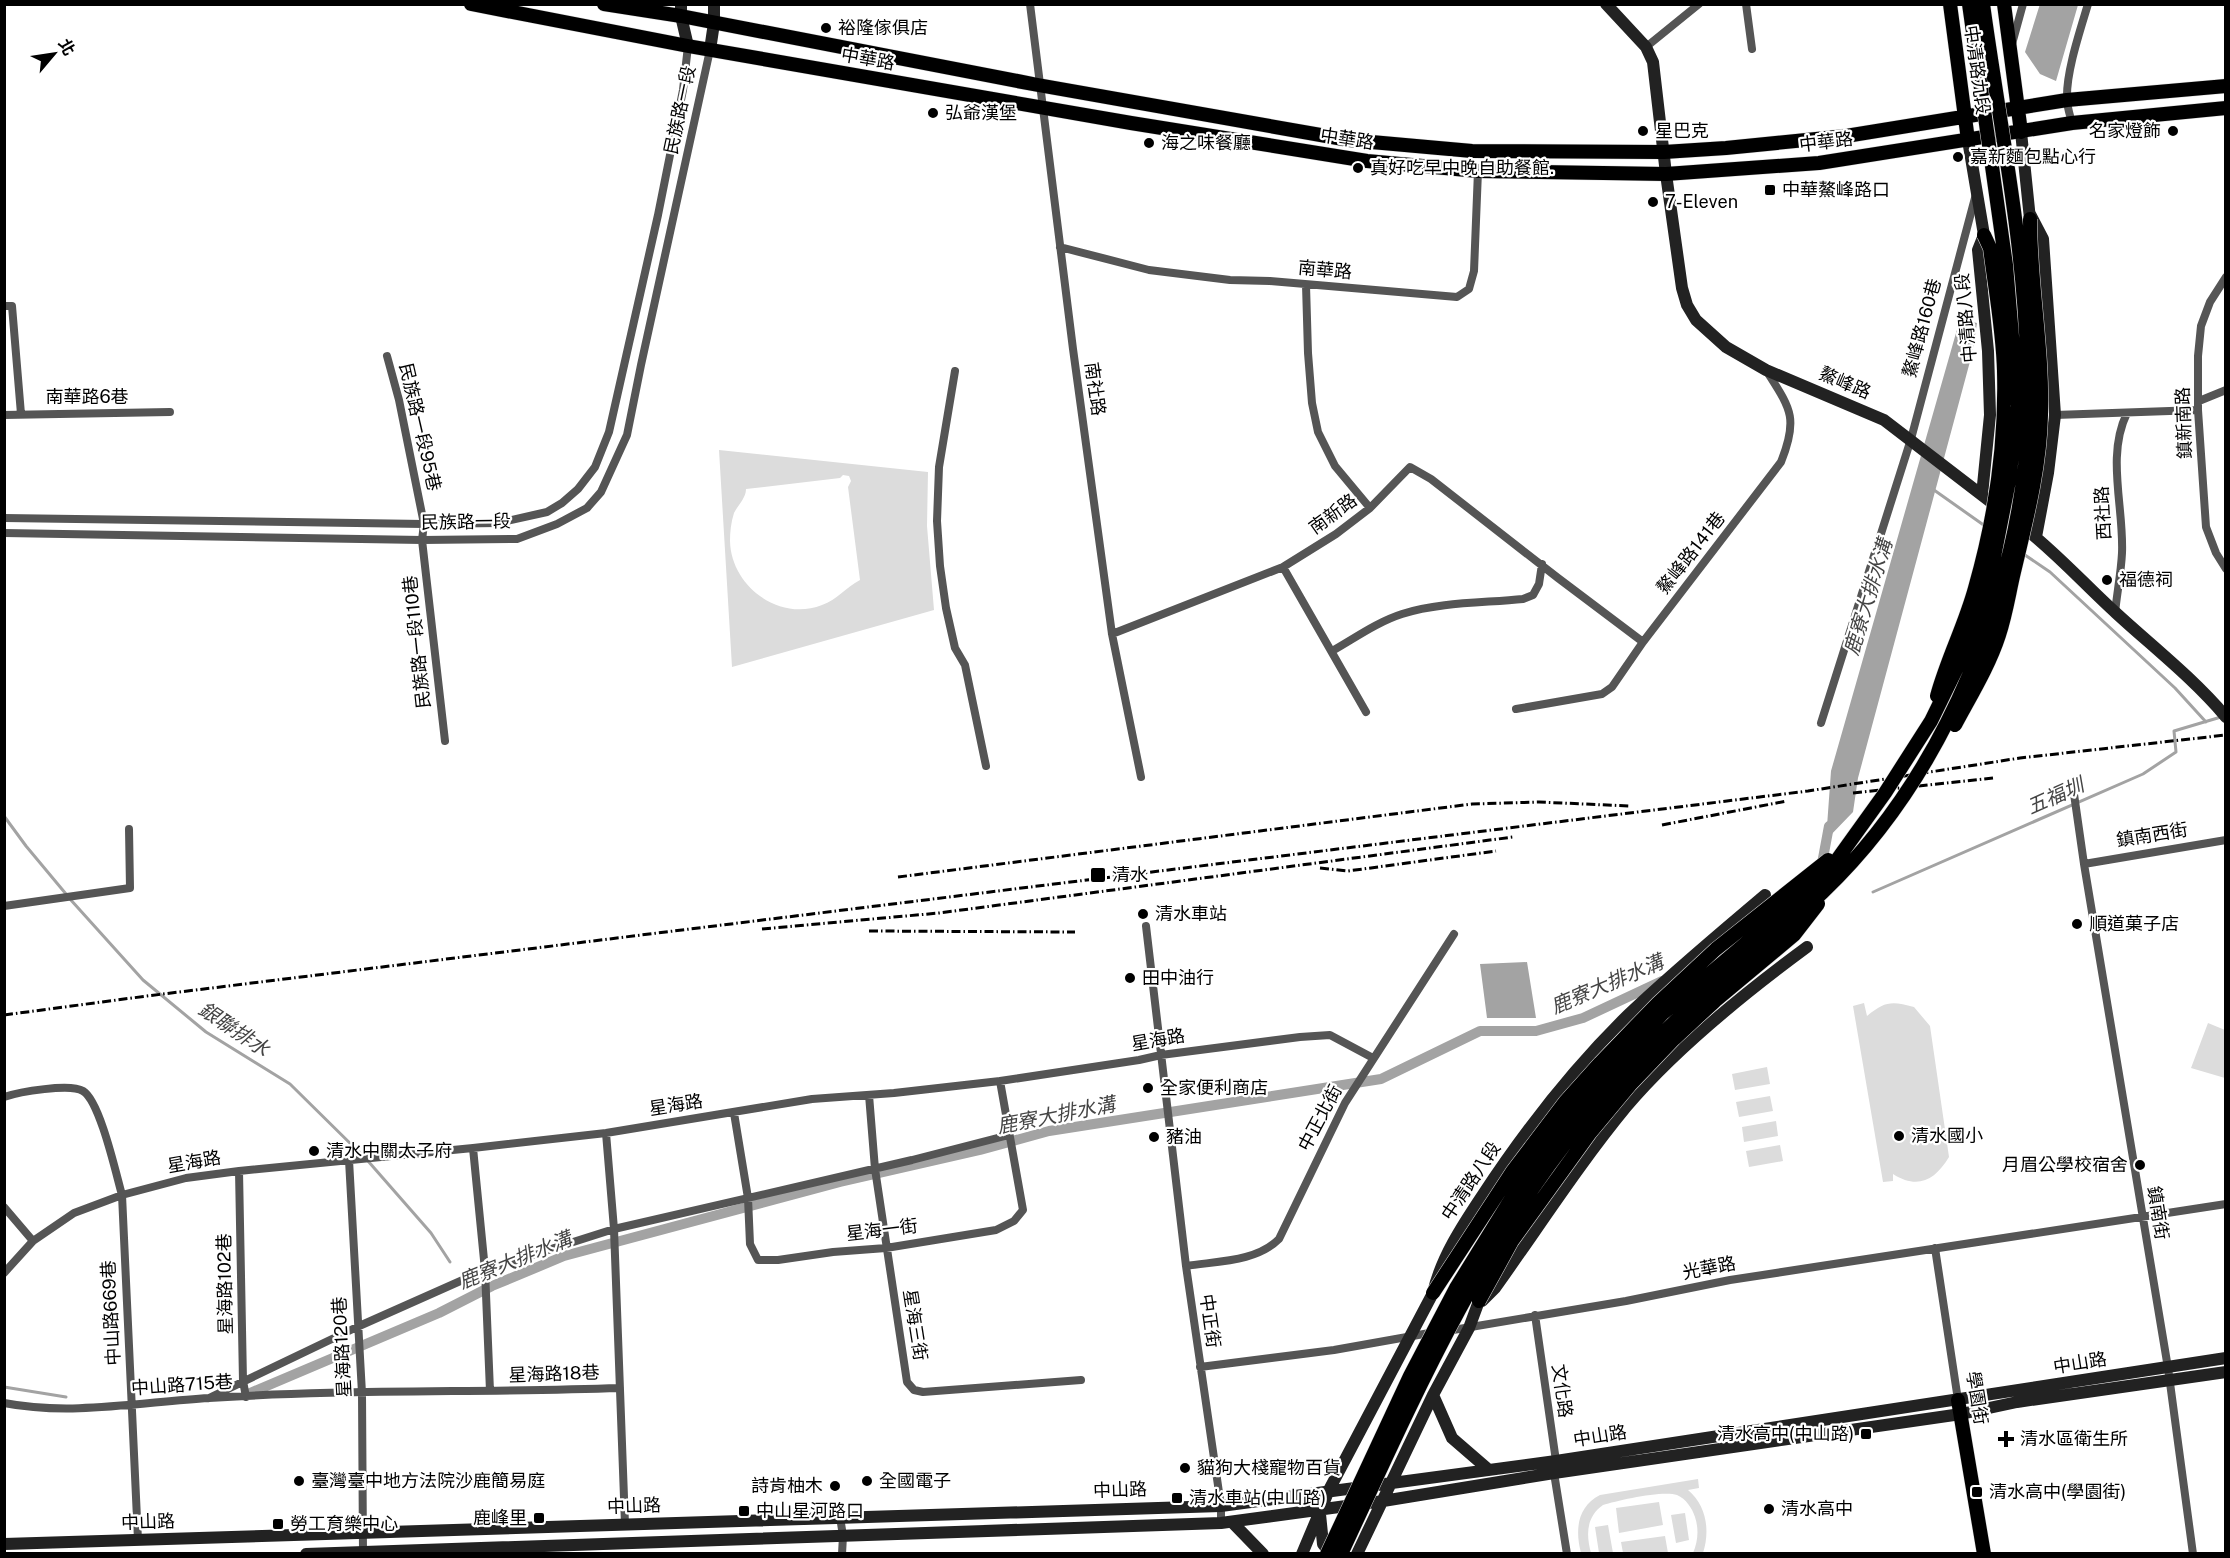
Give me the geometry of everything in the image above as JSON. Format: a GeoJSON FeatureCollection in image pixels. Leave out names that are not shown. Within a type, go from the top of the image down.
{"type":"FeatureCollection","features":[{"type":"Feature","properties":{"kind":"main road","name":"中華路"},"geometry":{"type":"LineString","coordinates":[[471,4],[710,50],[1367,161],[1478,171],[1666,174],[1819,163],[2072,123],[2226,108]]}},
{"type":"Feature","properties":{"kind":"main road","name":"中華路"},"geometry":{"type":"LineString","coordinates":[[604,4],[681,10],[714,23],[1038,85],[1350,140],[1472,152],[1664,152],[1846,136],[2067,100],[2226,86]]}},
{"type":"Feature","properties":{"kind":"main road","name":"中清路九段"},"geometry":{"type":"LineString","coordinates":[[1950,4],[1968,140]]}},
{"type":"Feature","properties":{"kind":"main road"},"geometry":{"type":"LineString","coordinates":[[1329,1554],[1410,1376],[1456,1288],[1529,1170],[1583,1100],[1662,1014],[1791,904],[1834,864],[1885,793],[1931,722],[1972,637],[1993,562],[2009,481],[2018,406],[2006,265],[1969,4]]}},
{"type":"Feature","properties":{"kind":"main road"},"geometry":{"type":"LineString","coordinates":[[1341,1554],[1427,1371],[1471,1288],[1538,1179],[1579,1125],[1621,1076],[1685,1012],[1821,894],[1874,838],[1900,803],[1943,732],[1980,650],[2004,578],[2021,487],[2030,418],[2026,326],[2017,239],[1983,4]]}},
{"type":"Feature","properties":{"kind":"main road","name":"中清路九段"},"geometry":{"type":"LineString","coordinates":[[2004,4],[2021,132]]}},
{"type":"Feature","properties":{"kind":"main road"},"geometry":{"type":"LineString","coordinates":[[1943,732],[1955,725],[1988,664],[1999,634],[2027,517],[2041,415],[2030,216]]}},
{"type":"Feature","properties":{"kind":"main road"},"geometry":{"type":"LineString","coordinates":[[1931,722],[1943,671],[1975,590],[1989,528],[2003,434],[2004,369],[1990,248],[1984,235]]}},
{"type":"Feature","properties":{"kind":"main road"},"geometry":{"type":"LineString","coordinates":[[1433,1293],[1512,1172],[1565,1102],[1600,1063],[1716,949],[1810,872],[1842,850]]}},
{"type":"Feature","properties":{"kind":"main road"},"geometry":{"type":"LineString","coordinates":[[1479,1302],[1512,1241],[1590,1133],[1630,1085],[1715,1001],[1794,935],[1840,875]]}},
{"type":"Feature","properties":{"kind":"main road","name":"學園街"},"geometry":{"type":"LineString","coordinates":[[1958,1400],[1984,1554]]}},
{"type":"Feature","properties":{"kind":"street"},"geometry":{"type":"LineString","coordinates":[[710,50],[714,4]]}},
{"type":"Feature","properties":{"kind":"street","name":"南社路"},"geometry":{"type":"LineString","coordinates":[[1030,4],[1038,85],[1112,634],[1141,777]]}},
{"type":"Feature","properties":{"kind":"street","name":"鰲峰路"},"geometry":{"type":"LineString","coordinates":[[1606,4],[1646,47],[1653,62],[1682,288],[1687,304],[1696,320],[1726,347],[1766,370],[1884,420],[1914,442],[2036,537],[2115,613],[2182,672],[2226,717]]}},
{"type":"Feature","properties":{"kind":"street"},"geometry":{"type":"LineString","coordinates":[[1646,47],[1699,4]]}},
{"type":"Feature","properties":{"kind":"street"},"geometry":{"type":"LineString","coordinates":[[1746,4],[1752,49]]}},
{"type":"Feature","properties":{"kind":"street"},"geometry":{"type":"LineString","coordinates":[[2010,50],[2023,4]]}},
{"type":"Feature","properties":{"kind":"street"},"geometry":{"type":"LineString","coordinates":[[2072,123],[2067,87],[2077,40],[2088,4]]}},
{"type":"Feature","properties":{"kind":"street"},"geometry":{"type":"LineString","coordinates":[[681,10],[688,46]]}},
{"type":"Feature","properties":{"kind":"street","name":"民族路一段"},"geometry":{"type":"LineString","coordinates":[[4,518],[424,524],[498,523],[547,512],[578,489],[595,466],[609,432],[628,356],[683,90],[688,46]]}},
{"type":"Feature","properties":{"kind":"street","name":"民族路一段"},"geometry":{"type":"LineString","coordinates":[[4,533],[422,540],[517,539],[536,533],[587,508],[601,492],[627,435],[710,50]]}},
{"type":"Feature","properties":{"kind":"street"},"geometry":{"type":"LineString","coordinates":[[2021,132],[2030,216],[2043,239],[2055,415],[2048,473],[2036,537]]}},
{"type":"Feature","properties":{"kind":"street","name":"中清路八段"},"geometry":{"type":"LineString","coordinates":[[1968,140],[1984,235],[1978,250],[1988,351],[1990,415],[1982,495]]}},
{"type":"Feature","properties":{"kind":"street","name":"南華路"},"geometry":{"type":"LineString","coordinates":[[1060,247],[1149,270],[1230,280],[1270,281],[1457,297],[1468,290],[1472,281],[1478,171]]}},
{"type":"Feature","properties":{"kind":"street","name":"鰲峰路160巷"},"geometry":{"type":"LineString","coordinates":[[1914,442],[1977,191]]}},
{"type":"Feature","properties":{"kind":"street","name":"鎮新南路"},"geometry":{"type":"LineString","coordinates":[[2226,277],[2210,302],[2201,326],[2198,356],[2198,406],[2206,527],[2216,554],[2226,570]]}},
{"type":"Feature","properties":{"kind":"street"},"geometry":{"type":"LineString","coordinates":[[1306,285],[1312,403],[1318,432],[1335,466],[1370,508]]}},
{"type":"Feature","properties":{"kind":"street"},"geometry":{"type":"LineString","coordinates":[[8,306],[21,414]]}},
{"type":"Feature","properties":{"kind":"street","name":"民族路一段95巷"},"geometry":{"type":"LineString","coordinates":[[387,356],[399,399],[424,524],[422,540]]}},
{"type":"Feature","properties":{"kind":"street","name":"鰲峰路141巷"},"geometry":{"type":"LineString","coordinates":[[1516,709],[1602,694],[1612,687],[1643,642],[1781,462],[1787,447],[1791,425],[1789,405],[1766,370]]}},
{"type":"Feature","properties":{"kind":"street"},"geometry":{"type":"LineString","coordinates":[[955,371],[939,468],[937,521],[940,566],[948,618],[955,648],[964,665],[986,766]]}},
{"type":"Feature","properties":{"kind":"street"},"geometry":{"type":"LineString","coordinates":[[2055,415],[2198,406],[2226,390]]}},
{"type":"Feature","properties":{"kind":"street","name":"南華路6巷"},"geometry":{"type":"LineString","coordinates":[[4,415],[170,412]]}},
{"type":"Feature","properties":{"kind":"street","name":"西社路"},"geometry":{"type":"LineString","coordinates":[[2115,613],[2122,552],[2118,438],[2127,412]]}},
{"type":"Feature","properties":{"kind":"street"},"geometry":{"type":"LineString","coordinates":[[1821,723],[1914,442]]}},
{"type":"Feature","properties":{"kind":"street","name":"南新路"},"geometry":{"type":"LineString","coordinates":[[1112,634],[1284,567],[1336,534],[1370,508],[1410,467],[1431,479],[1542,564]]}},
{"type":"Feature","properties":{"kind":"street","name":"民族路一段110巷"},"geometry":{"type":"LineString","coordinates":[[422,540],[445,741]]}},
{"type":"Feature","properties":{"kind":"street"},"geometry":{"type":"LineString","coordinates":[[1332,651],[1403,614],[1533,596],[1539,584],[1542,564],[1643,642]]}},
{"type":"Feature","properties":{"kind":"street"},"geometry":{"type":"LineString","coordinates":[[1284,567],[1366,712]]}},
{"type":"Feature","properties":{"kind":"street","name":"鎮南街"},"geometry":{"type":"LineString","coordinates":[[2074,796],[2168,1368],[2193,1554]]}},
{"type":"Feature","properties":{"kind":"street"},"geometry":{"type":"LineString","coordinates":[[4,906],[129,888],[129,829]]}},
{"type":"Feature","properties":{"kind":"street","name":"鎮南西街"},"geometry":{"type":"LineString","coordinates":[[2084,864],[2226,840]]}},
{"type":"Feature","properties":{"kind":"street"},"geometry":{"type":"LineString","coordinates":[[1357,1554],[1432,1395],[1469,1328],[1479,1302],[1495,1288],[1627,1106],[1675,1057],[1760,982],[1807,947],[1765,895]]}},
{"type":"Feature","properties":{"kind":"street","name":"中清路八段"},"geometry":{"type":"LineString","coordinates":[[1302,1554],[1329,1490],[1380,1398],[1433,1293],[1436,1279],[1456,1235],[1520,1140],[1586,1060],[1645,999],[1765,895]]}},
{"type":"Feature","properties":{"kind":"street"},"geometry":{"type":"LineString","coordinates":[[1146,926],[1161,1055]]}},
{"type":"Feature","properties":{"kind":"street","name":"中正北街"},"geometry":{"type":"LineString","coordinates":[[1186,1266],[1256,1255],[1269,1249],[1279,1239],[1345,1103],[1454,934]]}},
{"type":"Feature","properties":{"kind":"street","name":"星海路"},"geometry":{"type":"LineString","coordinates":[[4,1273],[33,1241],[74,1214],[122,1195],[186,1178],[239,1170],[606,1133],[812,1099],[1000,1081],[1161,1055],[1300,1037],[1330,1035],[1373,1058]]}},
{"type":"Feature","properties":{"kind":"street","name":"中正街"},"geometry":{"type":"LineString","coordinates":[[1161,1055],[1200,1367],[1221,1506],[1227,1523]]}},
{"type":"Feature","properties":{"kind":"street","name":"星海一街"},"geometry":{"type":"LineString","coordinates":[[734,1113],[748,1198],[750,1244],[758,1260],[778,1260],[832,1252],[886,1248],[996,1230],[1014,1221],[1023,1210],[1000,1081]]}},
{"type":"Feature","properties":{"kind":"street","name":"中山路669巷"},"geometry":{"type":"LineString","coordinates":[[4,1096],[70,1087],[84,1091],[95,1106],[122,1195],[138,1540]]}},
{"type":"Feature","properties":{"kind":"street","name":"星海三街"},"geometry":{"type":"LineString","coordinates":[[869,1095],[875,1169],[907,1382],[914,1390],[923,1392],[1081,1380]]}},
{"type":"Feature","properties":{"kind":"street"},"geometry":{"type":"LineString","coordinates":[[606,1133],[614,1229],[625,1524]]}},
{"type":"Feature","properties":{"kind":"street"},"geometry":{"type":"LineString","coordinates":[[209,1398],[357,1327],[485,1270],[614,1229],[875,1169],[1009,1135]]}},
{"type":"Feature","properties":{"kind":"street"},"geometry":{"type":"LineString","coordinates":[[473,1148],[485,1270],[490,1391]]}},
{"type":"Feature","properties":{"kind":"street","name":"星海路120巷"},"geometry":{"type":"LineString","coordinates":[[349,1160],[362,1393],[363,1553]]}},
{"type":"Feature","properties":{"kind":"street","name":"星海路102巷"},"geometry":{"type":"LineString","coordinates":[[239,1170],[243,1381],[246,1397]]}},
{"type":"Feature","properties":{"kind":"street","name":"光華路"},"geometry":{"type":"LineString","coordinates":[[1200,1367],[1334,1350],[1626,1301],[1731,1280],[2226,1204]]}},
{"type":"Feature","properties":{"kind":"street"},"geometry":{"type":"LineString","coordinates":[[4,1207],[33,1241]]}},
{"type":"Feature","properties":{"kind":"street","name":"學園街"},"geometry":{"type":"LineString","coordinates":[[1935,1248],[1958,1400]]}},
{"type":"Feature","properties":{"kind":"street","name":"文化路"},"geometry":{"type":"LineString","coordinates":[[1535,1315],[1567,1554]]}},
{"type":"Feature","properties":{"kind":"street","name":"中山路"},"geometry":{"type":"LineString","coordinates":[[306,1554],[1227,1523],[1383,1501],[1555,1467],[2226,1358]]}},
{"type":"Feature","properties":{"kind":"street","name":"中山路"},"geometry":{"type":"LineString","coordinates":[[4,1544],[1221,1506],[1489,1470],[1555,1467],[1961,1414],[2017,1402],[2226,1372]]}},
{"type":"Feature","properties":{"kind":"street","name":"星海路18巷"},"geometry":{"type":"LineString","coordinates":[[362,1393],[620,1388]]}},
{"type":"Feature","properties":{"kind":"street","name":"中山路715巷"},"geometry":{"type":"LineString","coordinates":[[4,1403],[25,1407],[133,1405],[209,1398],[362,1393]]}},
{"type":"Feature","properties":{"kind":"street"},"geometry":{"type":"LineString","coordinates":[[1432,1395],[1452,1438],[1489,1470]]}},
{"type":"Feature","properties":{"kind":"street"},"geometry":{"type":"LineString","coordinates":[[1320,1510],[1323,1544],[1329,1554]]}},
{"type":"Feature","properties":{"kind":"street"},"geometry":{"type":"LineString","coordinates":[[840,1517],[843,1536],[842,1554]]}},
{"type":"Feature","properties":{"kind":"street"},"geometry":{"type":"LineString","coordinates":[[1227,1523],[1263,1554]]}},
{"type":"Feature","properties":{"kind":"shaded area"},"geometry":{"type":"Polygon","coordinates":[[[2040,4],[2078,5],[2056,81],[2040,74],[2025,52],[2040,4]]]}},
{"type":"Feature","properties":{"kind":"shaded area"},"geometry":{"type":"Polygon","coordinates":[[[1960,319],[1977,323],[1972,354],[1858,778],[1853,812],[1826,840],[1831,771],[1960,319]]]}},
{"type":"Feature","properties":{"kind":"shaded area"},"geometry":{"type":"Polygon","coordinates":[[[719,450],[928,472],[927,526],[934,610],[732,667],[719,450]],[[849,476],[746,489],[734,513],[731,527],[732,557],[748,586],[760,596],[774,604],[806,609],[827,603],[860,580],[848,487],[851,481],[849,476]]]}},
{"type":"Feature","properties":{"kind":"shaded area"},"geometry":{"type":"Polygon","coordinates":[[[1527,962],[1536,1018],[1487,1018],[1480,964],[1527,962]]]}},
{"type":"Feature","properties":{"kind":"shaded area"},"geometry":{"type":"Polygon","coordinates":[[[1864,1003],[1867,1016],[1879,1007],[1889,1004],[1914,1007],[1930,1026],[1949,1157],[1938,1172],[1925,1180],[1910,1181],[1893,1174],[1893,1181],[1883,1182],[1853,1006],[1864,1003]]]}},
{"type":"Feature","properties":{"kind":"shaded area"},"geometry":{"type":"Polygon","coordinates":[[[2208,1023],[2225,1030],[2225,1078],[2191,1068],[2208,1023]]]}},
{"type":"Feature","properties":{"kind":"shaded area"},"geometry":{"type":"Polygon","coordinates":[[[1767,1067],[1770,1084],[1735,1090],[1732,1074],[1767,1067]]]}},
{"type":"Feature","properties":{"kind":"shaded area"},"geometry":{"type":"Polygon","coordinates":[[[1770,1096],[1773,1111],[1739,1117],[1736,1102],[1770,1096]]]}},
{"type":"Feature","properties":{"kind":"shaded area"},"geometry":{"type":"Polygon","coordinates":[[[1776,1121],[1778,1136],[1744,1142],[1742,1127],[1776,1121]]]}},
{"type":"Feature","properties":{"kind":"shaded area"},"geometry":{"type":"Polygon","coordinates":[[[1780,1145],[1783,1161],[1749,1167],[1746,1151],[1780,1145]]]}},
{"type":"Feature","properties":{"kind":"shaded area"},"geometry":{"type":"Polygon","coordinates":[[[1698,1479],[1699,1488],[1688,1490],[1699,1504],[1705,1519],[1706,1536],[1703,1553],[1693,1553],[1697,1531],[1695,1517],[1690,1507],[1677,1495],[1662,1494],[1630,1498],[1603,1505],[1590,1521],[1588,1540],[1591,1553],[1581,1553],[1578,1528],[1582,1513],[1592,1500],[1600,1495],[1698,1479]]]}},
{"type":"Feature","properties":{"kind":"shaded area"},"geometry":{"type":"Polygon","coordinates":[[[1659,1502],[1663,1525],[1619,1533],[1616,1508],[1659,1502]]]}},
{"type":"Feature","properties":{"kind":"shaded area"},"geometry":{"type":"Polygon","coordinates":[[[1685,1513],[1689,1540],[1676,1543],[1671,1515],[1685,1513]]]}},
{"type":"Feature","properties":{"kind":"shaded area"},"geometry":{"type":"Polygon","coordinates":[[[1608,1525],[1613,1553],[1599,1553],[1595,1527],[1608,1525]]]}},
{"type":"Feature","properties":{"kind":"shaded area"},"geometry":{"type":"Polygon","coordinates":[[[1665,1536],[1668,1553],[1623,1553],[1621,1542],[1665,1536]]]}},
{"type":"Feature","properties":{"kind":"waterway"},"geometry":{"type":"LineString","coordinates":[[1934,490],[1985,526]]}},
{"type":"Feature","properties":{"kind":"waterway"},"geometry":{"type":"LineString","coordinates":[[2022,553],[2050,572],[2175,688],[2206,722]]}},
{"type":"Feature","properties":{"kind":"waterway","name":"五福圳"},"geometry":{"type":"LineString","coordinates":[[1873,892],[2143,774],[2176,752],[2174,731],[2221,717]]}},
{"type":"Feature","properties":{"kind":"waterway","name":"銀聯排水"},"geometry":{"type":"LineString","coordinates":[[4,816],[66,894]]}},
{"type":"Feature","properties":{"kind":"waterway","name":"鹿寮大排水溝"},"geometry":{"type":"LineString","coordinates":[[1821,869],[1829,826]]}},
{"type":"Feature","properties":{"kind":"waterway","name":"銀聯排水"},"geometry":{"type":"LineString","coordinates":[[70,899],[143,980],[206,1032],[290,1084],[363,1156]]}},
{"type":"Feature","properties":{"kind":"waterway","name":"鹿寮大排水溝"},"geometry":{"type":"LineString","coordinates":[[1709,959],[1723,953],[1745,934]]}},
{"type":"Feature","properties":{"kind":"waterway","name":"鹿寮大排水溝"},"geometry":{"type":"LineString","coordinates":[[250,1393],[439,1313],[492,1286],[564,1256],[840,1182],[980,1150],[1049,1131],[1381,1079],[1480,1031],[1536,1031],[1583,1018],[1662,981]]}},
{"type":"Feature","properties":{"kind":"waterway","name":"銀聯排水"},"geometry":{"type":"LineString","coordinates":[[368,1161],[431,1233],[450,1262]]}},
{"type":"Feature","properties":{"kind":"waterway"},"geometry":{"type":"LineString","coordinates":[[4,1387],[66,1397]]}},
{"type":"Feature","properties":{"kind":"railway"},"geometry":{"type":"LineString","coordinates":[[4,1015],[1808,791],[2020,758],[2226,735]]}},
{"type":"Feature","properties":{"kind":"railway"},"geometry":{"type":"LineString","coordinates":[[1853,793],[1993,778]]}},
{"type":"Feature","properties":{"kind":"railway"},"geometry":{"type":"LineString","coordinates":[[1662,825],[1787,801]]}},
{"type":"Feature","properties":{"kind":"railway"},"geometry":{"type":"LineString","coordinates":[[898,877],[1472,804],[1539,802],[1629,806]]}},
{"type":"Feature","properties":{"kind":"railway"},"geometry":{"type":"LineString","coordinates":[[762,929],[939,913],[1513,837]]}},
{"type":"Feature","properties":{"kind":"railway"},"geometry":{"type":"LineString","coordinates":[[1320,868],[1348,871],[1496,851]]}},
{"type":"Feature","properties":{"kind":"railway"},"geometry":{"type":"LineString","coordinates":[[869,931],[1075,932]]}},
{"type":"Feature","properties":{"kind":"place","name":"裕隆傢俱店"},"geometry":{"type":"Point","coordinates":[826,28]}},
{"type":"Feature","properties":{"kind":"place","name":"弘爺漢堡"},"geometry":{"type":"Point","coordinates":[933,113]}},
{"type":"Feature","properties":{"kind":"place","name":"星巴克"},"geometry":{"type":"Point","coordinates":[1643,131]}},
{"type":"Feature","properties":{"kind":"place","name":"名家燈飾"},"geometry":{"type":"Point","coordinates":[2173,131]}},
{"type":"Feature","properties":{"kind":"place","name":"海之味餐廳"},"geometry":{"type":"Point","coordinates":[1149,143]}},
{"type":"Feature","properties":{"kind":"place","name":"嘉新麵包點心行"},"geometry":{"type":"Point","coordinates":[1958,157]}},
{"type":"Feature","properties":{"kind":"place","name":"真好吃早中晚自助餐館."},"geometry":{"type":"Point","coordinates":[1358,168]}},
{"type":"Feature","properties":{"kind":"place","name":"中華鰲峰路口"},"geometry":{"type":"Point","coordinates":[1770,190]}},
{"type":"Feature","properties":{"kind":"place","name":"7-Eleven"},"geometry":{"type":"Point","coordinates":[1653,202]}},
{"type":"Feature","properties":{"kind":"place","name":"福德祠"},"geometry":{"type":"Point","coordinates":[2107,580]}},
{"type":"Feature","properties":{"kind":"place","name":"清水"},"geometry":{"type":"Point","coordinates":[1098,875]}},
{"type":"Feature","properties":{"kind":"place","name":"清水車站"},"geometry":{"type":"Point","coordinates":[1143,914]}},
{"type":"Feature","properties":{"kind":"place","name":"順道菓子店"},"geometry":{"type":"Point","coordinates":[2077,924]}},
{"type":"Feature","properties":{"kind":"place","name":"田中油行"},"geometry":{"type":"Point","coordinates":[1130,978]}},
{"type":"Feature","properties":{"kind":"place","name":"全家便利商店"},"geometry":{"type":"Point","coordinates":[1148,1088]}},
{"type":"Feature","properties":{"kind":"place","name":"清水國小"},"geometry":{"type":"Point","coordinates":[1899,1136]}},
{"type":"Feature","properties":{"kind":"place","name":"豬油"},"geometry":{"type":"Point","coordinates":[1154,1137]}},
{"type":"Feature","properties":{"kind":"place","name":"清水中關太子府"},"geometry":{"type":"Point","coordinates":[314,1151]}},
{"type":"Feature","properties":{"kind":"place","name":"月眉公學校宿舍"},"geometry":{"type":"Point","coordinates":[2140,1165]}},
{"type":"Feature","properties":{"kind":"place","name":"清水高中(中山路)"},"geometry":{"type":"Point","coordinates":[1866,1434]}},
{"type":"Feature","properties":{"kind":"place","name":"清水區衛生所"},"geometry":{"type":"Point","coordinates":[2006,1439]}},
{"type":"Feature","properties":{"kind":"place","name":"貓狗大棧寵物百貨"},"geometry":{"type":"Point","coordinates":[1185,1468]}},
{"type":"Feature","properties":{"kind":"place","name":"臺灣臺中地方法院沙鹿簡易庭"},"geometry":{"type":"Point","coordinates":[299,1481]}},
{"type":"Feature","properties":{"kind":"place","name":"全國電子"},"geometry":{"type":"Point","coordinates":[867,1481]}},
{"type":"Feature","properties":{"kind":"place","name":"詩肯柚木"},"geometry":{"type":"Point","coordinates":[835,1486]}},
{"type":"Feature","properties":{"kind":"place","name":"清水高中(學園街)"},"geometry":{"type":"Point","coordinates":[1977,1492]}},
{"type":"Feature","properties":{"kind":"place","name":"清水車站(中山路)"},"geometry":{"type":"Point","coordinates":[1177,1498]}},
{"type":"Feature","properties":{"kind":"place","name":"清水高中"},"geometry":{"type":"Point","coordinates":[1769,1509]}},
{"type":"Feature","properties":{"kind":"place","name":"中山星河路口"},"geometry":{"type":"Point","coordinates":[744,1511]}},
{"type":"Feature","properties":{"kind":"place","name":"鹿峰里"},"geometry":{"type":"Point","coordinates":[539,1518]}},
{"type":"Feature","properties":{"kind":"place","name":"勞工育樂中心"},"geometry":{"type":"Point","coordinates":[278,1524]}}]}
